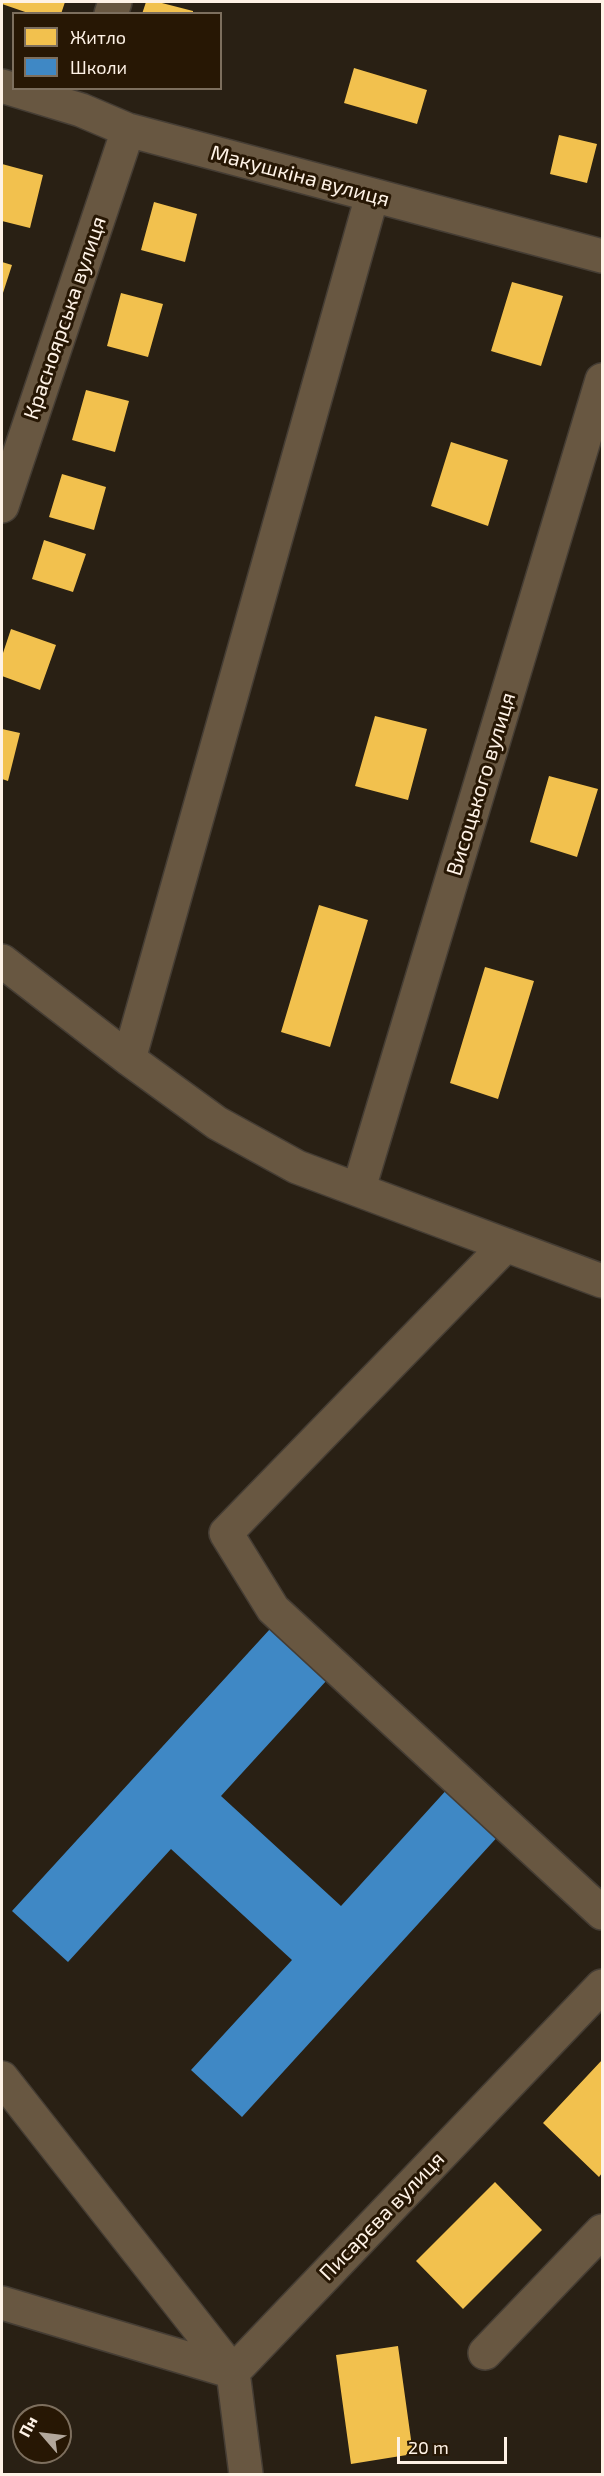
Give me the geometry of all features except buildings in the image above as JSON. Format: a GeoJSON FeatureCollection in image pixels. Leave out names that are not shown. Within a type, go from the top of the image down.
{"type":"FeatureCollection","features":[{"type":"Feature","properties":{"kind":"street","name":"Макушкіна вулиця"},"geometry":{"type":"LineString","coordinates":[[27,90],[84,99],[128,130],[603,256]]}},
{"type":"Feature","properties":{"kind":"street","name":"Красноярська вулиця"},"geometry":{"type":"LineString","coordinates":[[2,506],[128,130]]}},
{"type":"Feature","properties":{"kind":"street"},"geometry":{"type":"LineString","coordinates":[[129,1059],[372,196]]}},
{"type":"Feature","properties":{"kind":"street","name":"Висоцького вулиця"},"geometry":{"type":"LineString","coordinates":[[359,1188],[603,380]]}},
{"type":"Feature","properties":{"kind":"street"},"geometry":{"type":"LineString","coordinates":[[2,961],[129,1059],[217,1123],[297,1167],[359,1188],[603,1281]]}},
{"type":"Feature","properties":{"kind":"street"},"geometry":{"type":"LineString","coordinates":[[506,1245],[226,1533],[273,1609],[603,1913]]}},
{"type":"Feature","properties":{"kind":"street","name":"Писарєва вулиця"},"geometry":{"type":"LineString","coordinates":[[233,2372],[603,1986]]}},
{"type":"Feature","properties":{"kind":"street"},"geometry":{"type":"LineString","coordinates":[[2,2078],[233,2372],[246,2475]]}},
{"type":"Feature","properties":{"kind":"street"},"geometry":{"type":"LineString","coordinates":[[485,2353],[603,2231]]}},
{"type":"Feature","properties":{"kind":"street"},"geometry":{"type":"LineString","coordinates":[[2,2303],[233,2372]]}}]}
